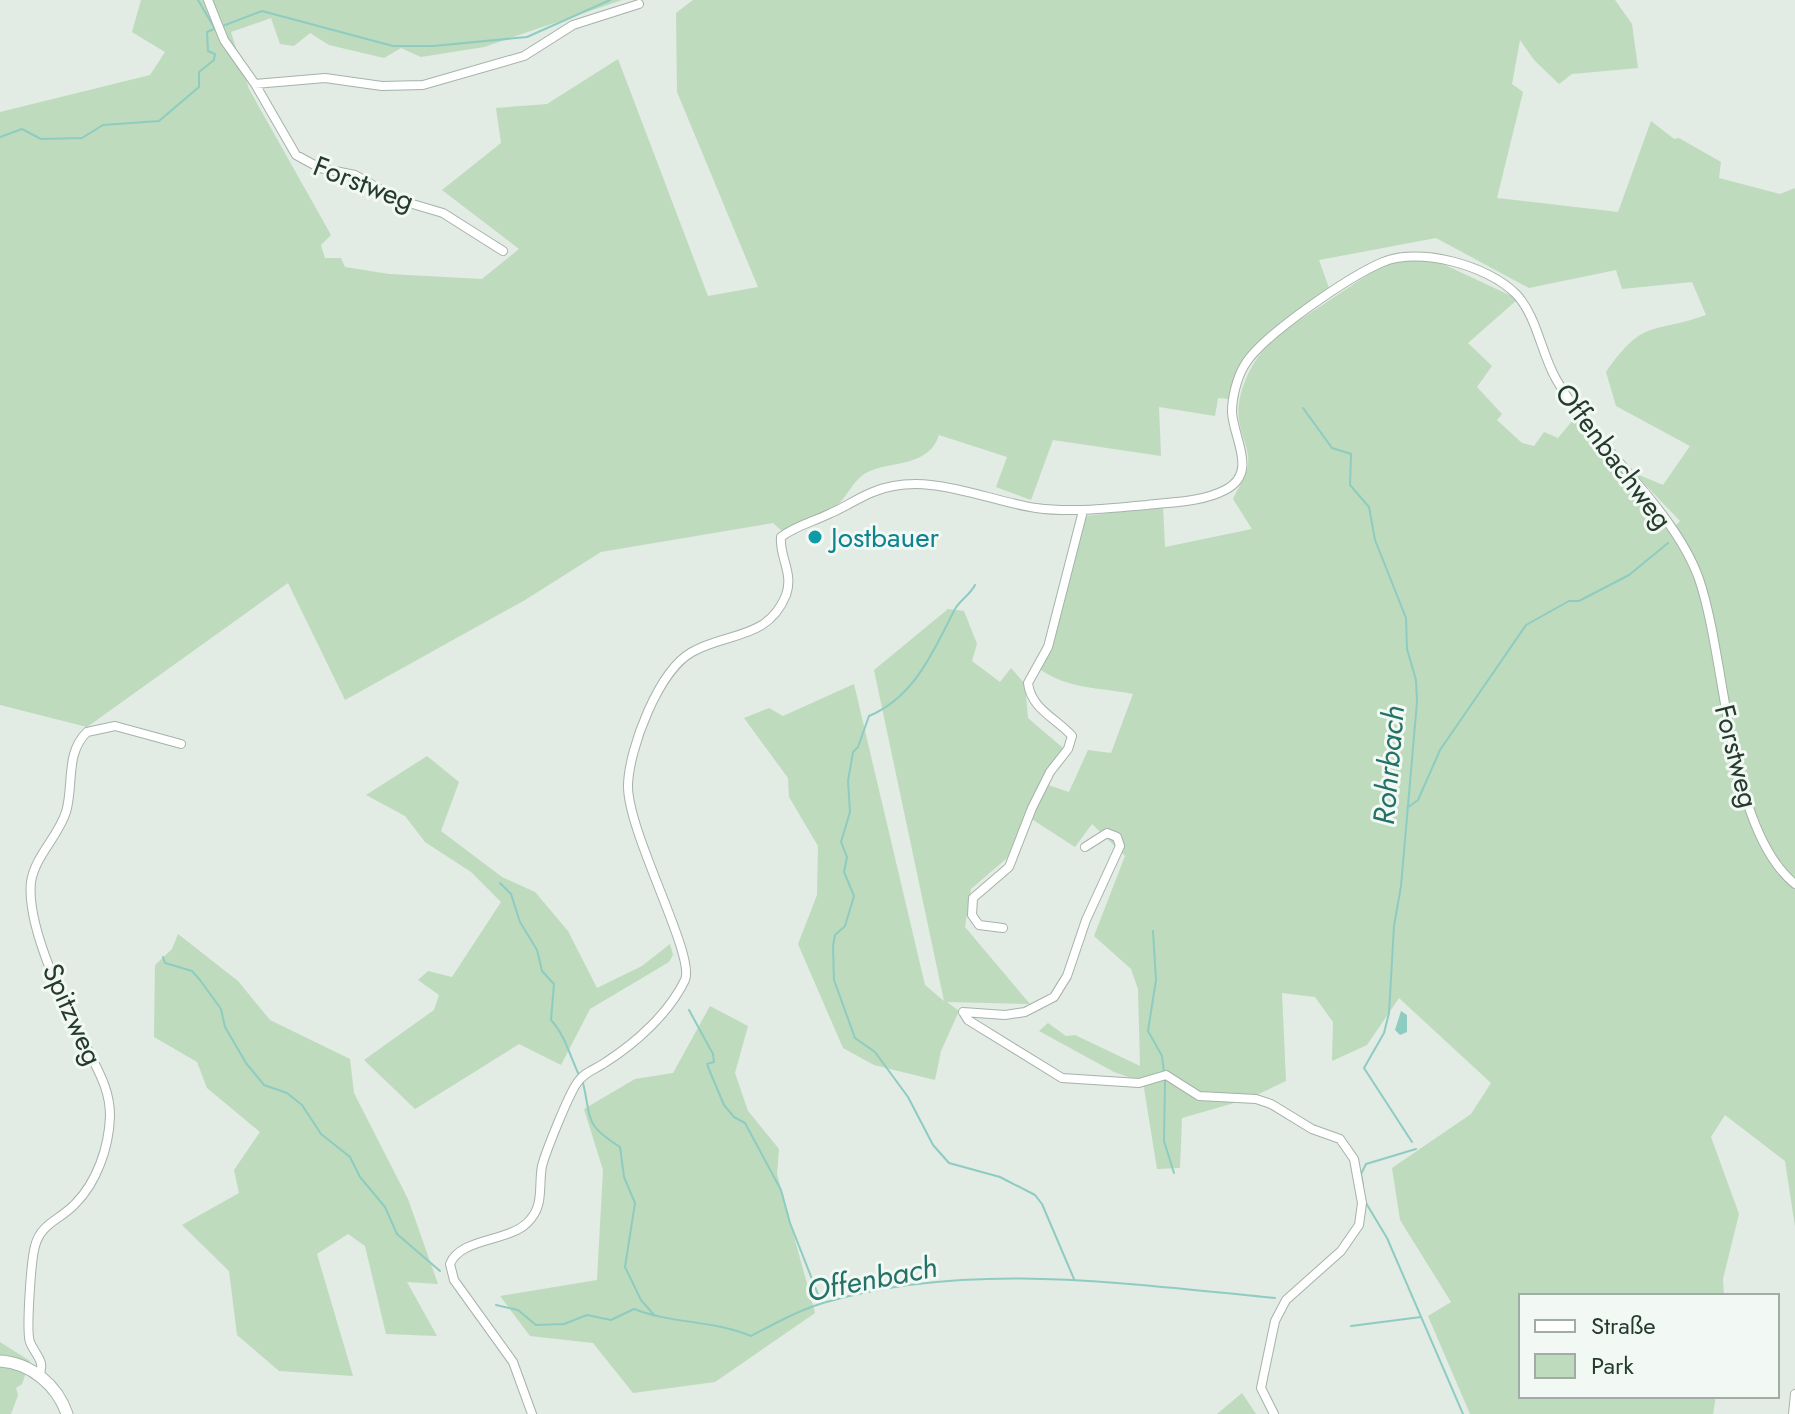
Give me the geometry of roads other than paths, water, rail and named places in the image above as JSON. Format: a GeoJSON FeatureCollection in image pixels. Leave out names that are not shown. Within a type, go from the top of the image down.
{"type":"FeatureCollection","features":[{"type":"Feature","properties":{"kind":"main road"},"geometry":{"type":"LineString","coordinates":[[0,1361],[18,1364],[39,1375],[54,1390],[67,1414]]}},
{"type":"Feature","properties":{"kind":"street","name":"Forstweg"},"geometry":{"type":"LineString","coordinates":[[208,0],[219,27],[290,147],[307,163],[355,175],[399,200],[443,213],[503,251]]}},
{"type":"Feature","properties":{"kind":"street"},"geometry":{"type":"LineString","coordinates":[[255,84],[325,78],[382,86],[423,85],[524,56],[573,25],[639,4]]}},
{"type":"Feature","properties":{"kind":"street","name":"Offenbachweg"},"geometry":{"type":"LineString","coordinates":[[532,1414],[513,1362],[454,1280],[450,1264],[459,1251],[520,1229],[536,1214],[544,1159],[579,1080],[643,1033],[684,981],[688,963],[641,844],[628,784],[652,701],[688,654],[742,637],[760,628],[771,617],[789,585],[781,537],[874,491],[909,484],[949,487],[1038,508],[1083,511],[1184,501],[1229,488],[1241,472],[1244,459],[1233,416],[1237,382],[1253,353],[1362,272],[1403,256],[1418,254],[1447,260],[1486,275],[1518,295],[1556,380],[1671,529],[1691,563],[1709,615]]}},
{"type":"Feature","properties":{"kind":"street"},"geometry":{"type":"LineString","coordinates":[[1003,928],[979,925],[972,915],[971,905],[981,888],[1009,867],[1050,772],[1071,743],[1072,736],[1037,706],[1028,683],[1048,647],[1083,511]]}},
{"type":"Feature","properties":{"kind":"street","name":"Forstweg"},"geometry":{"type":"LineString","coordinates":[[1709,615],[1725,712],[1756,829],[1777,869],[1795,884]]}},
{"type":"Feature","properties":{"kind":"street","name":"Spitzweg"},"geometry":{"type":"LineString","coordinates":[[39,1375],[42,1363],[29,1339],[29,1281],[34,1247],[46,1225],[75,1205],[93,1179],[102,1158],[110,1118],[106,1088],[46,955],[33,909],[32,880],[64,818],[74,751],[87,732],[115,726],[181,744]]}},
{"type":"Feature","properties":{"kind":"street"},"geometry":{"type":"LineString","coordinates":[[1085,847],[1107,833],[1117,837],[1120,846],[1086,920],[1061,987],[1048,1001],[1025,1012],[997,1015],[967,1010],[962,1014],[1062,1078],[1139,1083],[1166,1075],[1199,1096],[1263,1101],[1312,1129],[1346,1143],[1359,1184],[1362,1217],[1341,1251],[1291,1293],[1280,1311],[1261,1388],[1274,1414]]}},
{"type":"Feature","properties":{"kind":"street"},"geometry":{"type":"LineString","coordinates":[[1793,1414],[1795,1394]]}},
{"type":"Feature","properties":{"kind":"water"},"geometry":{"type":"Polygon","coordinates":[[[1401,1011],[1407,1015],[1407,1032],[1400,1035],[1395,1030],[1401,1011]]]}},
{"type":"Feature","properties":{"kind":"waterway"},"geometry":{"type":"LineString","coordinates":[[198,0],[215,29]]}},
{"type":"Feature","properties":{"kind":"waterway"},"geometry":{"type":"LineString","coordinates":[[220,27],[262,11],[393,46],[433,46],[527,37],[610,0]]}},
{"type":"Feature","properties":{"kind":"waterway"},"geometry":{"type":"LineString","coordinates":[[0,137],[22,129],[41,139],[82,138],[103,125],[159,121],[199,87],[199,72],[214,60],[215,54],[208,51],[207,32],[214,29]]}},
{"type":"Feature","properties":{"kind":"waterway","name":"Rohrbach"},"geometry":{"type":"LineString","coordinates":[[1303,408],[1332,448],[1351,454],[1350,485],[1369,507],[1375,540],[1406,618],[1407,649],[1416,680],[1417,702],[1401,886],[1394,926],[1389,1013],[1384,1033],[1364,1068],[1412,1142]]}},
{"type":"Feature","properties":{"kind":"waterway"},"geometry":{"type":"LineString","coordinates":[[1407,808],[1418,800],[1440,750],[1526,625],[1569,601],[1579,601],[1629,575],[1668,543]]}},
{"type":"Feature","properties":{"kind":"waterway"},"geometry":{"type":"LineString","coordinates":[[975,585],[955,609],[931,655],[911,684],[885,707],[869,716],[858,747],[853,752],[848,781],[850,812],[841,842],[847,857],[844,872],[854,896],[845,926],[835,935],[834,980],[855,1038],[875,1052],[908,1097],[933,1145],[949,1163],[1000,1177],[1035,1195],[1042,1204],[1074,1279]]}},
{"type":"Feature","properties":{"kind":"waterway"},"geometry":{"type":"LineString","coordinates":[[500,883],[511,894],[520,922],[537,950],[542,971],[554,984],[551,1020],[564,1039],[579,1075]]}},
{"type":"Feature","properties":{"kind":"waterway"},"geometry":{"type":"LineString","coordinates":[[1153,931],[1156,980],[1148,1031],[1162,1056],[1164,1072]]}},
{"type":"Feature","properties":{"kind":"waterway","name":"Offenbach"},"geometry":{"type":"LineString","coordinates":[[163,957],[165,963],[192,971],[200,980],[221,1009],[225,1027],[246,1063],[264,1085],[287,1093],[302,1105],[321,1134],[350,1157],[360,1177],[385,1207],[397,1234],[440,1271]]}},
{"type":"Feature","properties":{"kind":"waterway"},"geometry":{"type":"LineString","coordinates":[[689,1010],[713,1054],[714,1062],[707,1064],[724,1105],[734,1117],[745,1123],[781,1190],[790,1223],[821,1302]]}},
{"type":"Feature","properties":{"kind":"waterway"},"geometry":{"type":"LineString","coordinates":[[1165,1081],[1164,1141],[1174,1173]]}},
{"type":"Feature","properties":{"kind":"waterway"},"geometry":{"type":"LineString","coordinates":[[583,1083],[591,1121],[600,1133],[620,1147],[624,1177],[635,1203],[625,1267],[641,1300],[654,1315]]}},
{"type":"Feature","properties":{"kind":"waterway","name":"Rohrbach"},"geometry":{"type":"LineString","coordinates":[[1363,1185],[1361,1174],[1366,1164],[1416,1149]]}},
{"type":"Feature","properties":{"kind":"waterway","name":"Rohrbach"},"geometry":{"type":"LineString","coordinates":[[1366,1203],[1387,1238],[1463,1414]]}},
{"type":"Feature","properties":{"kind":"waterway","name":"Offenbach"},"geometry":{"type":"LineString","coordinates":[[496,1305],[518,1310],[536,1325],[564,1324],[587,1315],[611,1320],[634,1309],[751,1336],[823,1303],[878,1290],[934,1282],[1048,1279],[1275,1298]]}},
{"type":"Feature","properties":{"kind":"waterway","name":"Offenbach"},"geometry":{"type":"LineString","coordinates":[[1351,1326],[1421,1317]]}},
{"type":"Feature","properties":{"kind":"place","name":"Jostbauer"},"geometry":{"type":"Point","coordinates":[815,537]}}]}
